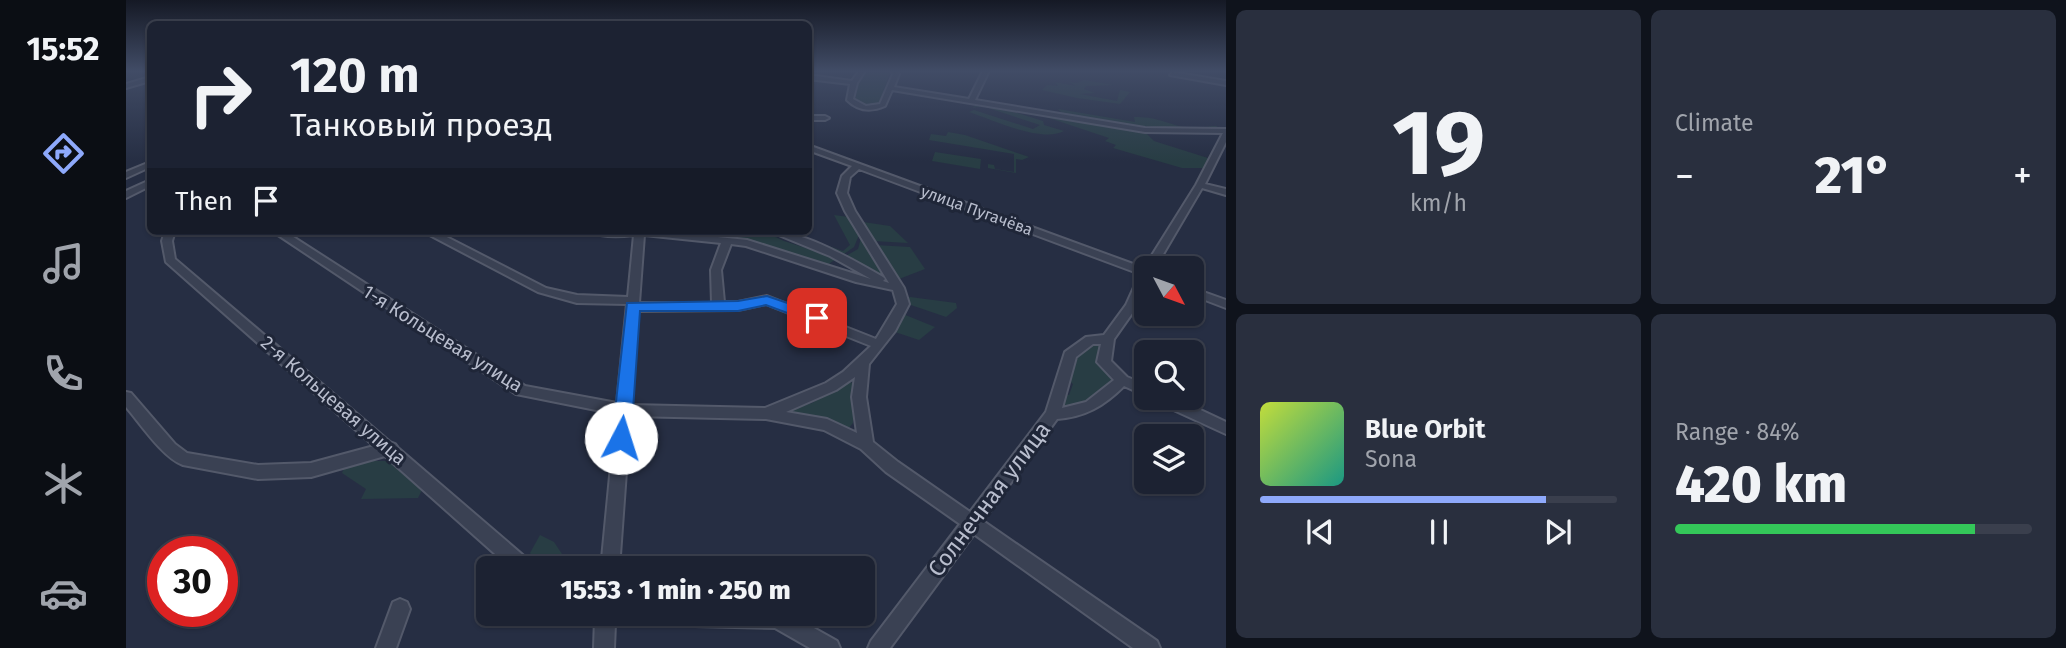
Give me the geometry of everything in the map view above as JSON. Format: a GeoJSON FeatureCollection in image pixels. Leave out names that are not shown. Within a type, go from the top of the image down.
{"type":"FeatureCollection","features":[{"type":"Feature","properties":{"kind":"street"},"geometry":{"type":"LineString","coordinates":[[852,101],[864,108],[883,105],[885,101]]}},
{"type":"Feature","properties":{"kind":"street"},"geometry":{"type":"LineString","coordinates":[[979,101],[1145,130],[1226,133],[1200,185],[1156,256]]}},
{"type":"Feature","properties":{"kind":"street"},"geometry":{"type":"LineString","coordinates":[[812,118],[825,118]]}},
{"type":"Feature","properties":{"kind":"street","name":"улица Пугачёва"},"geometry":{"type":"LineString","coordinates":[[812,149],[1134,269]]}},
{"type":"Feature","properties":{"kind":"street"},"geometry":{"type":"LineString","coordinates":[[126,174],[147,165]]}},
{"type":"Feature","properties":{"kind":"street"},"geometry":{"type":"LineString","coordinates":[[765,414],[820,395],[845,380],[863,363],[902,304],[898,288],[850,211],[842,193],[846,176],[857,166]]}},
{"type":"Feature","properties":{"kind":"street"},"geometry":{"type":"LineString","coordinates":[[126,195],[147,184]]}},
{"type":"Feature","properties":{"kind":"street"},"geometry":{"type":"LineString","coordinates":[[1200,185],[1226,192]]}},
{"type":"Feature","properties":{"kind":"street","name":"2-я Кольцевая улица"},"geometry":{"type":"LineString","coordinates":[[169,235],[170,260],[512,556]]}},
{"type":"Feature","properties":{"kind":"street","name":"1-я Кольцевая улица"},"geometry":{"type":"LineString","coordinates":[[282,235],[521,390],[624,410],[765,414]]}},
{"type":"Feature","properties":{"kind":"street"},"geometry":{"type":"LineString","coordinates":[[435,235],[542,290],[577,299],[633,304],[738,306],[767,300],[877,344]]}},
{"type":"Feature","properties":{"kind":"street"},"geometry":{"type":"LineString","coordinates":[[611,556],[639,235]]}},
{"type":"Feature","properties":{"kind":"street"},"geometry":{"type":"LineString","coordinates":[[679,235],[747,243],[860,280],[898,288]]}},
{"type":"Feature","properties":{"kind":"street"},"geometry":{"type":"LineString","coordinates":[[784,235],[834,254],[898,288]]}},
{"type":"Feature","properties":{"kind":"street"},"geometry":{"type":"LineString","coordinates":[[718,305],[716,270],[728,240]]}},
{"type":"Feature","properties":{"kind":"street"},"geometry":{"type":"LineString","coordinates":[[1204,295],[1226,304]]}},
{"type":"Feature","properties":{"kind":"street"},"geometry":{"type":"LineString","coordinates":[[1134,300],[1108,339],[1104,362],[1122,380],[1134,386]]}},
{"type":"Feature","properties":{"kind":"street"},"geometry":{"type":"LineString","coordinates":[[1053,414],[1070,355],[1090,340],[1108,339]]}},
{"type":"Feature","properties":{"kind":"street"},"geometry":{"type":"LineString","coordinates":[[863,363],[859,397],[866,445]]}},
{"type":"Feature","properties":{"kind":"street","name":"Солнечная улица"},"geometry":{"type":"LineString","coordinates":[[878,648],[1053,414],[1075,413],[1095,406],[1122,380]]}},
{"type":"Feature","properties":{"kind":"street"},"geometry":{"type":"LineString","coordinates":[[126,397],[170,449],[183,459],[258,472],[310,470],[390,448]]}},
{"type":"Feature","properties":{"kind":"street"},"geometry":{"type":"LineString","coordinates":[[1187,410],[1226,428]]}},
{"type":"Feature","properties":{"kind":"street"},"geometry":{"type":"LineString","coordinates":[[765,414],[827,425],[866,445],[892,467],[1150,648]]}},
{"type":"Feature","properties":{"kind":"street"},"geometry":{"type":"LineString","coordinates":[[386,648],[400,609]]}},
{"type":"Feature","properties":{"kind":"street"},"geometry":{"type":"LineString","coordinates":[[604,626],[604,648]]}},
{"type":"Feature","properties":{"kind":"street"},"geometry":{"type":"LineString","coordinates":[[791,626],[830,648]]}},
{"type":"Feature","properties":{"kind":"shaded area"},"geometry":{"type":"Polygon","coordinates":[[[880,101],[879,104],[866,107],[855,102],[880,101]]]}},
{"type":"Feature","properties":{"kind":"shaded area"},"geometry":{"type":"Polygon","coordinates":[[[979,103],[1144,131],[1154,141],[1211,159],[1206,168],[1182,168],[1113,148],[1116,145],[1105,141],[1109,138],[1043,116],[1011,111],[1064,131],[1055,134],[1031,132],[969,112],[974,110],[1033,129],[1040,125],[982,106],[972,108],[979,103]]]}},
{"type":"Feature","properties":{"kind":"shaded area"},"geometry":{"type":"Polygon","coordinates":[[[1058,109],[1135,122],[1134,117],[1148,118],[1187,128],[1217,126],[1216,130],[1140,126],[1064,115],[1058,109]]]}},
{"type":"Feature","properties":{"kind":"shaded area"},"geometry":{"type":"Polygon","coordinates":[[[948,132],[965,135],[1029,157],[1016,159],[1016,173],[988,168],[988,164],[994,165],[995,169],[1014,172],[1014,154],[929,140],[931,134],[946,136],[948,132]]]}},
{"type":"Feature","properties":{"kind":"shaded area"},"geometry":{"type":"Polygon","coordinates":[[[935,152],[981,159],[980,169],[932,161],[935,152]]]}},
{"type":"Feature","properties":{"kind":"shaded area"},"geometry":{"type":"Polygon","coordinates":[[[834,215],[849,217],[859,235],[854,247],[841,256],[795,238],[798,235],[843,251],[850,245],[834,215]]]}},
{"type":"Feature","properties":{"kind":"shaded area"},"geometry":{"type":"Polygon","coordinates":[[[863,222],[890,226],[908,243],[873,241],[863,222]]]}},
{"type":"Feature","properties":{"kind":"shaded area"},"geometry":{"type":"Polygon","coordinates":[[[702,235],[771,235],[837,258],[825,267],[754,242],[702,235]]]}},
{"type":"Feature","properties":{"kind":"shaded area"},"geometry":{"type":"Polygon","coordinates":[[[861,238],[885,276],[880,277],[844,257],[858,249],[861,238]]]}},
{"type":"Feature","properties":{"kind":"shaded area"},"geometry":{"type":"Polygon","coordinates":[[[875,245],[910,247],[925,269],[899,279],[875,245]]]}},
{"type":"Feature","properties":{"kind":"shaded area"},"geometry":{"type":"Polygon","coordinates":[[[910,297],[956,303],[957,308],[946,317],[908,304],[905,299],[910,297]]]}},
{"type":"Feature","properties":{"kind":"shaded area"},"geometry":{"type":"Polygon","coordinates":[[[903,314],[935,327],[919,340],[895,332],[893,330],[903,314]]]}},
{"type":"Feature","properties":{"kind":"shaded area"},"geometry":{"type":"Polygon","coordinates":[[[1092,342],[1100,344],[1099,355],[1102,363],[1115,378],[1092,402],[1059,409],[1064,395],[1069,395],[1073,384],[1068,380],[1074,357],[1092,342]]]}},
{"type":"Feature","properties":{"kind":"shaded area"},"geometry":{"type":"Polygon","coordinates":[[[849,382],[853,383],[853,423],[847,430],[790,415],[788,411],[812,403],[849,382]]]}},
{"type":"Feature","properties":{"kind":"shaded area"},"geometry":{"type":"Polygon","coordinates":[[[369,461],[390,461],[422,490],[418,498],[361,499],[366,489],[342,473],[344,468],[369,461]]]}},
{"type":"Feature","properties":{"kind":"shaded area"},"geometry":{"type":"Polygon","coordinates":[[[540,535],[554,542],[563,556],[532,556],[530,553],[540,535]]]}},
{"type":"Feature","properties":{"kind":"route"},"geometry":{"type":"LineString","coordinates":[[621,438],[633,307],[738,306],[767,300],[817,318]]}}]}
